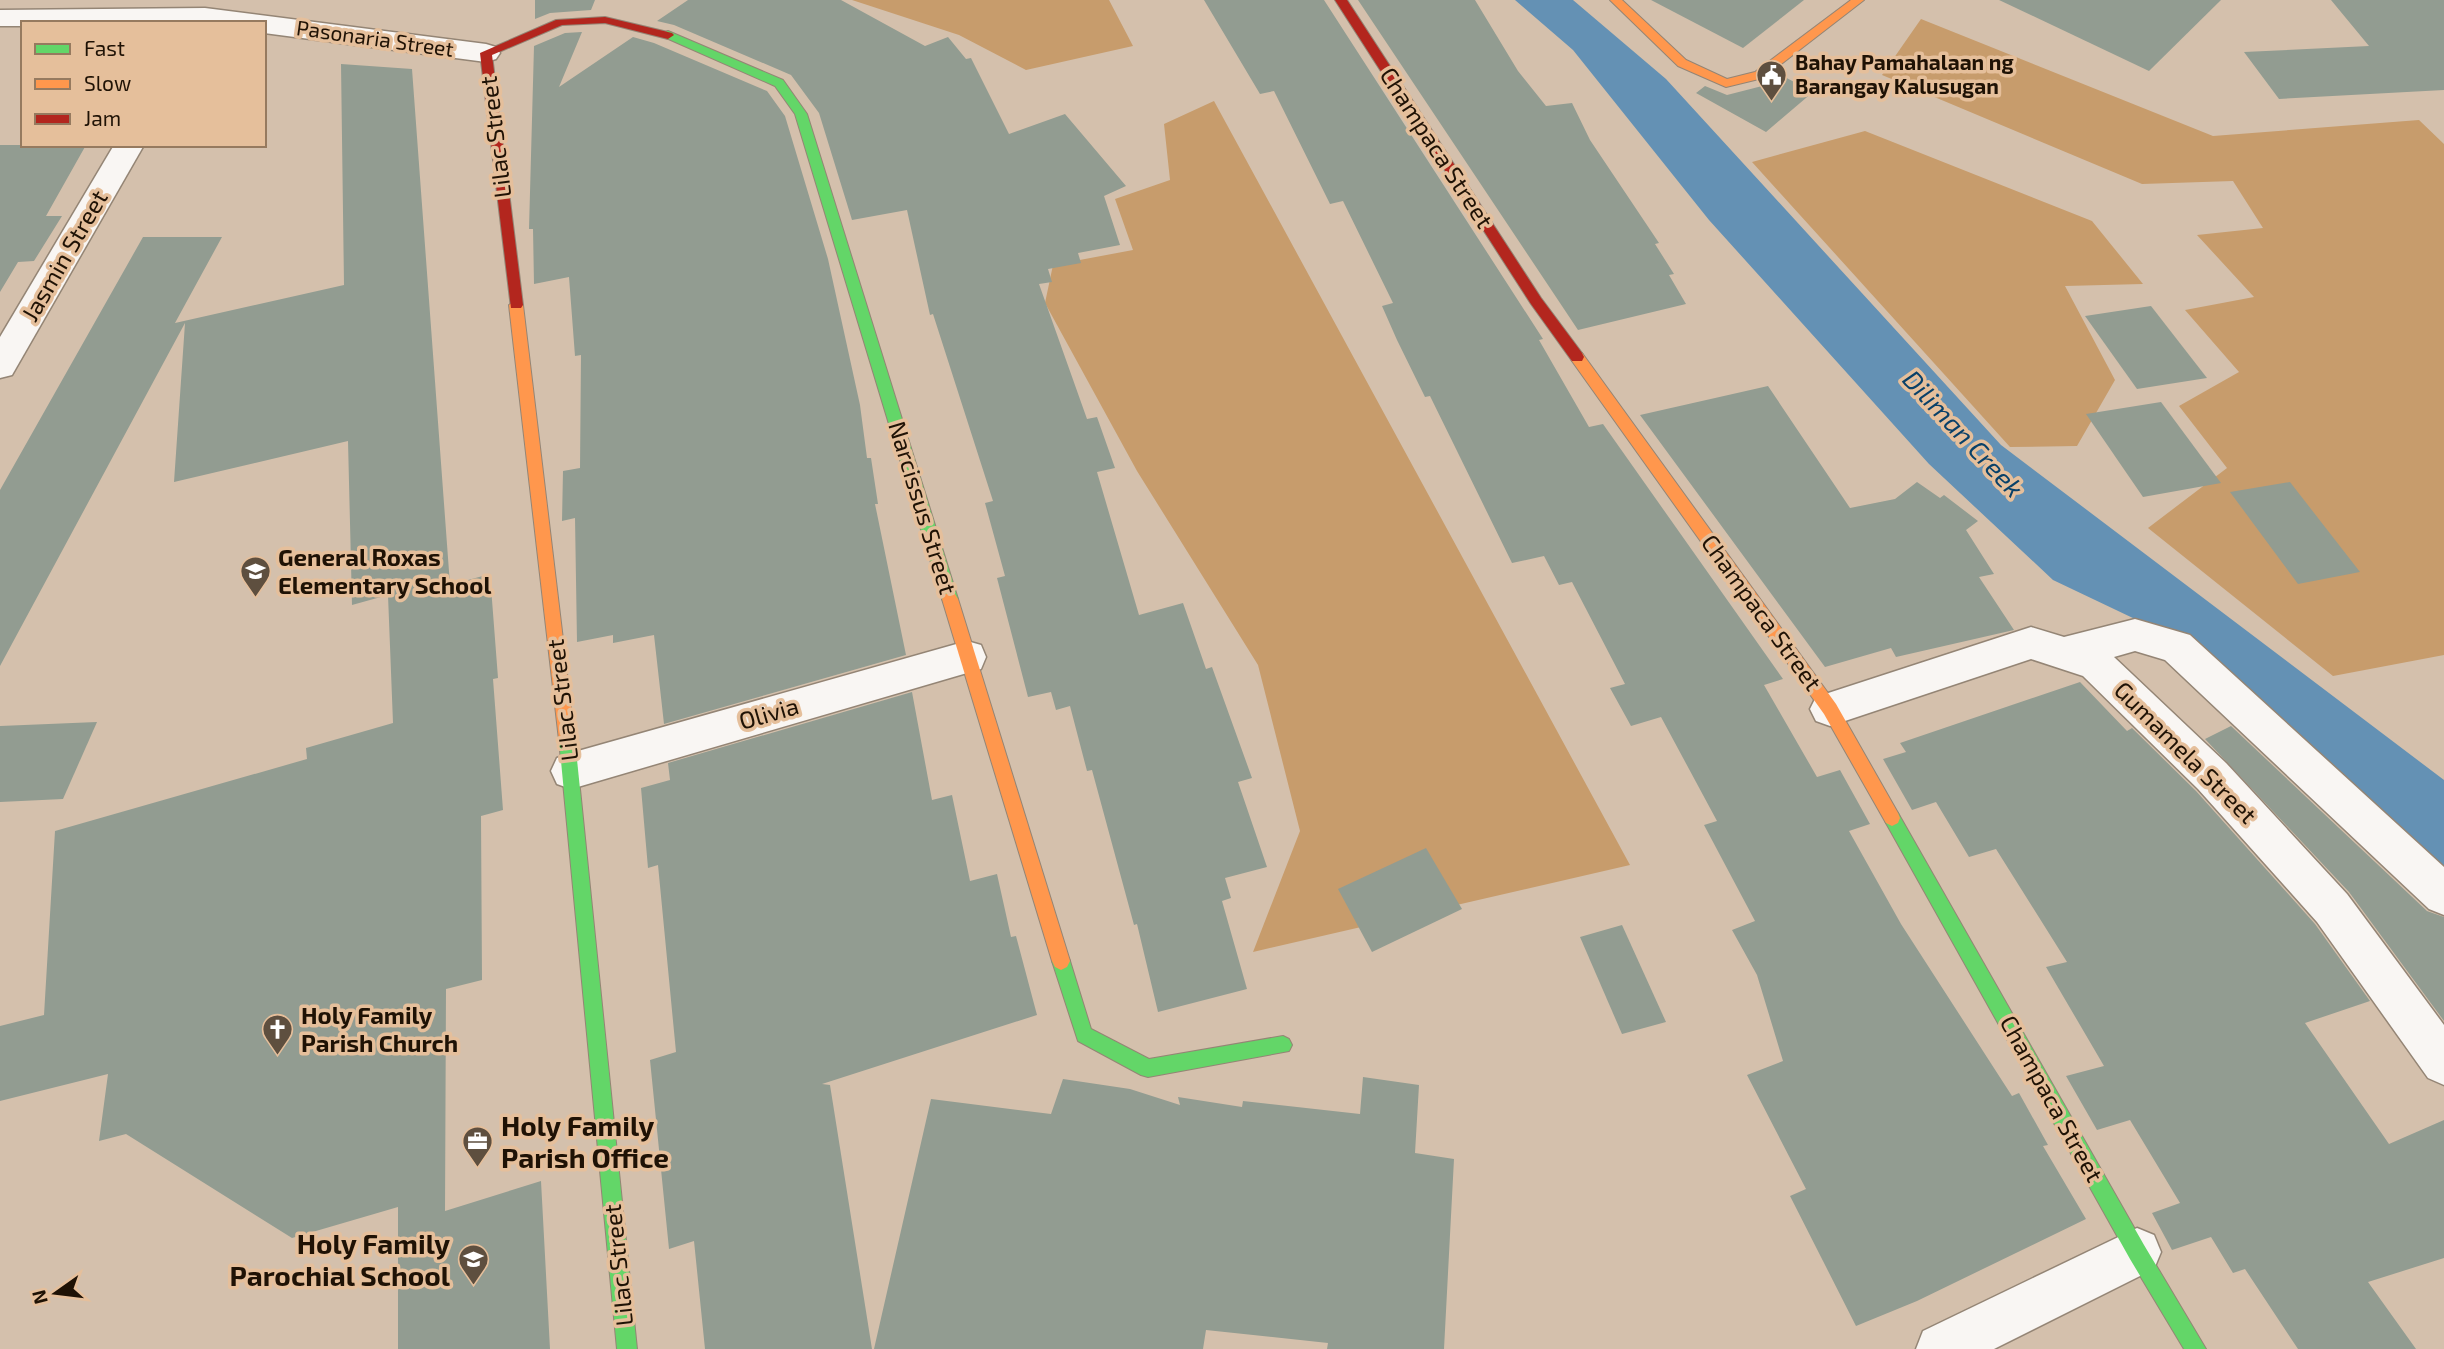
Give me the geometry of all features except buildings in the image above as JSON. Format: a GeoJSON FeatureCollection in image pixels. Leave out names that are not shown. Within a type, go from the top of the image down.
{"type":"FeatureCollection","features":[{"type":"Feature","properties":{"kind":"street","name":"Champaca Street"},"geometry":{"type":"LineString","coordinates":[[1341,0],[1536,300],[1830,709],[2137,1252]]}},
{"type":"Feature","properties":{"kind":"street"},"geometry":{"type":"LineString","coordinates":[[1616,0],[1682,63],[1726,83],[1759,75],[1858,0]]}},
{"type":"Feature","properties":{"kind":"street"},"geometry":{"type":"LineString","coordinates":[[0,18],[207,13],[245,21]]}},
{"type":"Feature","properties":{"kind":"street","name":"Narcissus Street"},"geometry":{"type":"LineString","coordinates":[[486,53],[560,22],[605,20],[663,33],[779,83],[801,114],[1084,1035],[1148,1068],[1283,1045]]}},
{"type":"Feature","properties":{"kind":"street","name":"Pasonaria Street"},"geometry":{"type":"LineString","coordinates":[[266,24],[486,53]]}},
{"type":"Feature","properties":{"kind":"street","name":"Lilac Street"},"geometry":{"type":"LineString","coordinates":[[486,53],[571,771],[627,1349]]}},
{"type":"Feature","properties":{"kind":"street","name":"Jasmin Street"},"geometry":{"type":"LineString","coordinates":[[0,366],[129,147]]}},
{"type":"Feature","properties":{"kind":"street"},"geometry":{"type":"LineString","coordinates":[[2065,653],[2135,635],[2177,647],[2444,895]]}},
{"type":"Feature","properties":{"kind":"street","name":"Gumamela Street"},"geometry":{"type":"LineString","coordinates":[[1830,709],[2031,643],[2096,664],[2212,776],[2332,908],[2444,1062]]}},
{"type":"Feature","properties":{"kind":"street","name":"Olivia"},"geometry":{"type":"LineString","coordinates":[[571,771],[967,657]]}},
{"type":"Feature","properties":{"kind":"street"},"geometry":{"type":"LineString","coordinates":[[1941,1349],[2137,1252],[2196,1349]]}},
{"type":"Feature","properties":{"kind":"shaded area"},"geometry":{"type":"Polygon","coordinates":[[[852,0],[1109,0],[1133,46],[1026,70],[959,35],[852,0]]]}},
{"type":"Feature","properties":{"kind":"shaded area"},"geometry":{"type":"Polygon","coordinates":[[[1921,19],[2213,136],[2419,120],[2444,144],[2444,655],[2333,676],[2148,528],[2227,468],[2179,406],[2239,372],[2185,310],[2254,297],[2197,235],[2263,228],[2233,181],[2142,184],[1882,75],[1921,19]]]}},
{"type":"Feature","properties":{"kind":"shaded area"},"geometry":{"type":"Polygon","coordinates":[[[1214,101],[1630,865],[1253,952],[1300,831],[1258,665],[1137,471],[1045,303],[1053,265],[1133,250],[1115,199],[1170,180],[1164,124],[1214,101]]]}},
{"type":"Feature","properties":{"kind":"shaded area"},"geometry":{"type":"Polygon","coordinates":[[[1865,131],[2092,221],[2143,284],[2065,286],[2115,380],[2077,446],[2010,447],[1752,162],[1865,131]]]}},
{"type":"Feature","properties":{"kind":"water","name":"Diliman Creek"},"geometry":{"type":"Polygon","coordinates":[[[1515,0],[1573,0],[1666,79],[2001,445],[2444,780],[2444,883],[2177,639],[2053,580],[1929,464],[1709,220],[1573,50],[1515,0]]]}},
{"type":"Feature","properties":{"kind":"traffic: fast"},"geometry":{"type":"LineString","coordinates":[[668,35],[779,83],[801,114],[950,599]]}},
{"type":"Feature","properties":{"kind":"traffic: fast"},"geometry":{"type":"LineString","coordinates":[[567,740],[627,1349]]}},
{"type":"Feature","properties":{"kind":"traffic: fast"},"geometry":{"type":"LineString","coordinates":[[1892,818],[2137,1252],[2196,1349]]}},
{"type":"Feature","properties":{"kind":"traffic: fast"},"geometry":{"type":"LineString","coordinates":[[1061,961],[1084,1035],[1148,1068],[1283,1045]]}},
{"type":"Feature","properties":{"kind":"traffic: slow"},"geometry":{"type":"LineString","coordinates":[[1616,0],[1682,63],[1726,83],[1759,75],[1858,0]]}},
{"type":"Feature","properties":{"kind":"traffic: slow"},"geometry":{"type":"LineString","coordinates":[[516,305],[567,740]]}},
{"type":"Feature","properties":{"kind":"traffic: slow"},"geometry":{"type":"LineString","coordinates":[[1577,357],[1830,709],[1892,818]]}},
{"type":"Feature","properties":{"kind":"traffic: slow"},"geometry":{"type":"LineString","coordinates":[[950,599],[1061,961]]}},
{"type":"Feature","properties":{"kind":"traffic: jam"},"geometry":{"type":"LineString","coordinates":[[1341,0],[1536,301],[1577,357]]}},
{"type":"Feature","properties":{"kind":"traffic: jam"},"geometry":{"type":"LineString","coordinates":[[516,305],[486,53],[560,22],[605,20],[668,35]]}},
{"type":"Feature","properties":{"kind":"place","name":"Bahay Pamahalaan ng Barangay Kalusugan"},"geometry":{"type":"Point","coordinates":[1772,102]}},
{"type":"Feature","properties":{"kind":"place","name":"General Roxas Elementary School"},"geometry":{"type":"Point","coordinates":[255,599]}},
{"type":"Feature","properties":{"kind":"place","name":"Holy Family Parish Church"},"geometry":{"type":"Point","coordinates":[278,1057]}},
{"type":"Feature","properties":{"kind":"place","name":"Holy Family Parish Office"},"geometry":{"type":"Point","coordinates":[478,1169]}},
{"type":"Feature","properties":{"kind":"place","name":"Holy Family Parochial School"},"geometry":{"type":"Point","coordinates":[473,1287]}}]}
